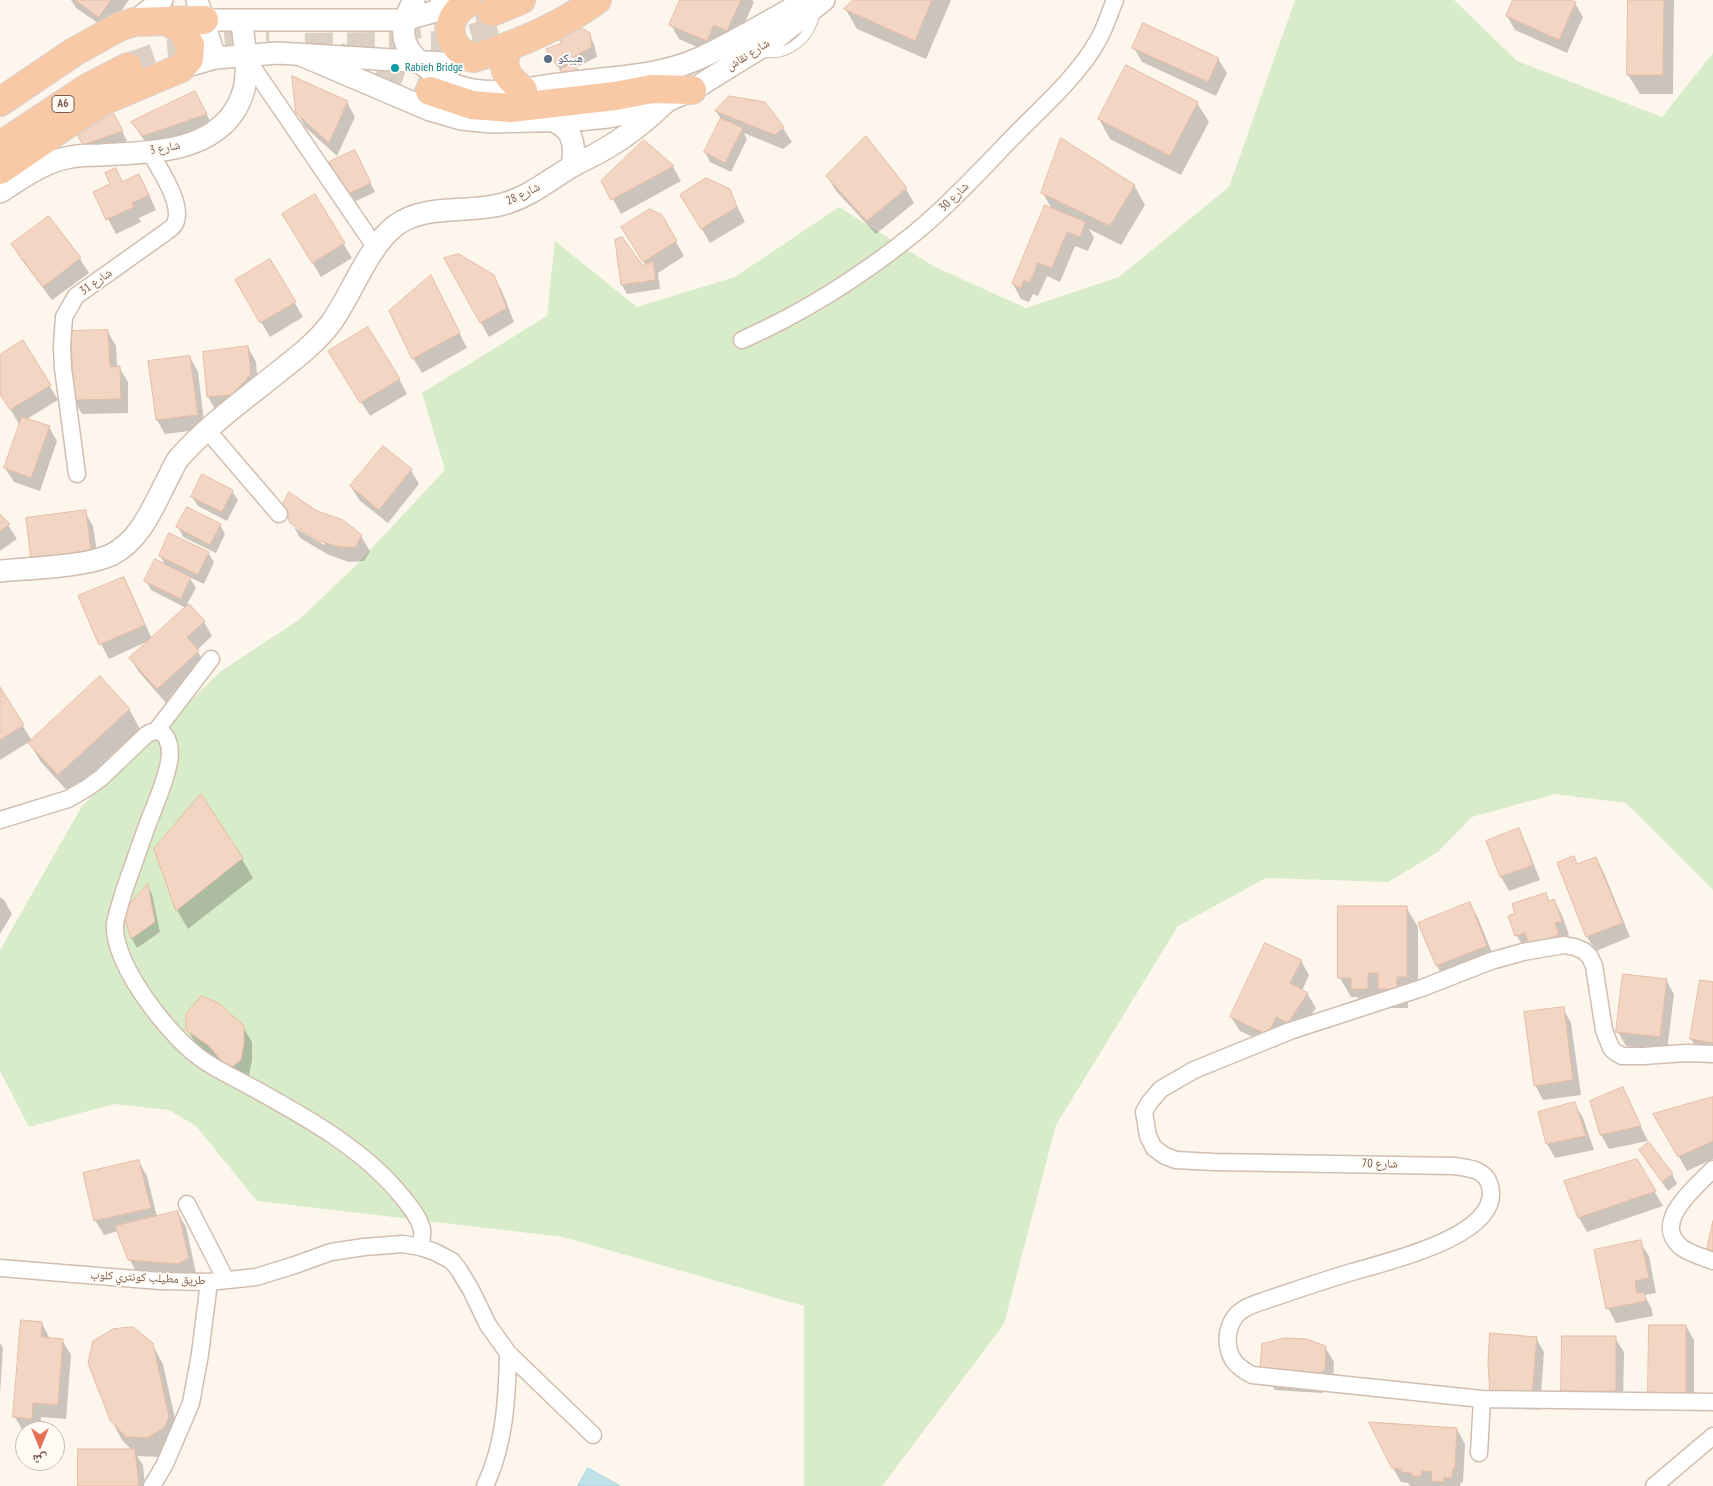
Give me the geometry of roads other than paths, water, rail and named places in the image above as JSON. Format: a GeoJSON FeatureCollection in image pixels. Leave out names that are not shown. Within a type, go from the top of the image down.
{"type":"FeatureCollection","features":[{"type":"Feature","properties":{"kind":"highway"},"geometry":{"type":"LineString","coordinates":[[476,14],[521,0]]}},
{"type":"Feature","properties":{"kind":"highway"},"geometry":{"type":"LineString","coordinates":[[476,14],[473,58],[466,56],[456,46],[450,34],[452,20],[456,13],[536,15],[564,0]]}},
{"type":"Feature","properties":{"kind":"highway"},"geometry":{"type":"LineString","coordinates":[[476,14],[558,25],[597,0]]}},
{"type":"Feature","properties":{"kind":"highway"},"geometry":{"type":"LineString","coordinates":[[0,102],[74,52],[119,27],[164,10],[200,10]]}},
{"type":"Feature","properties":{"kind":"highway"},"geometry":{"type":"LineString","coordinates":[[0,170],[103,101],[181,68],[189,59],[190,45],[182,29],[164,10]]}},
{"type":"Feature","properties":{"kind":"highway"},"geometry":{"type":"LineString","coordinates":[[476,14],[505,56],[506,72],[509,77],[524,90]]}},
{"type":"Feature","properties":{"kind":"highway","name":"A6"},"geometry":{"type":"LineString","coordinates":[[0,122],[82,66],[125,58],[89,87],[0,146]]}},
{"type":"Feature","properties":{"kind":"highway"},"geometry":{"type":"LineString","coordinates":[[430,91],[472,105],[511,108],[605,97],[652,89],[692,90]]}},
{"type":"Feature","properties":{"kind":"street"},"geometry":{"type":"LineString","coordinates":[[414,0],[404,20],[403,28],[406,43],[410,50],[422,64],[441,80],[462,88],[490,91],[524,90],[660,72],[700,58],[816,3]]}},
{"type":"Feature","properties":{"kind":"street","name":"شارع 30"},"geometry":{"type":"LineString","coordinates":[[742,340],[808,308],[867,269],[918,231],[961,190],[1077,71],[1097,43],[1115,0]]}},
{"type":"Feature","properties":{"kind":"street","name":"شارع نقاش"},"geometry":{"type":"LineString","coordinates":[[667,101],[692,90],[755,51],[796,23],[816,3]]}},
{"type":"Feature","properties":{"kind":"street"},"geometry":{"type":"LineString","coordinates":[[200,10],[242,20],[404,20],[476,14]]}},
{"type":"Feature","properties":{"kind":"street"},"geometry":{"type":"LineString","coordinates":[[200,10],[215,58]]}},
{"type":"Feature","properties":{"kind":"street","name":"شارع 3"},"geometry":{"type":"LineString","coordinates":[[0,192],[38,169],[71,156],[150,152],[192,143],[209,136],[224,124],[236,109],[243,92],[246,74],[242,20]]}},
{"type":"Feature","properties":{"kind":"street"},"geometry":{"type":"LineString","coordinates":[[181,68],[215,58],[278,53],[422,64],[473,58]]}},
{"type":"Feature","properties":{"kind":"street"},"geometry":{"type":"LineString","coordinates":[[244,55],[373,251]]}},
{"type":"Feature","properties":{"kind":"street"},"geometry":{"type":"LineString","coordinates":[[301,55],[430,110],[461,119],[491,122],[578,120],[638,111],[667,101]]}},
{"type":"Feature","properties":{"kind":"street"},"geometry":{"type":"LineString","coordinates":[[395,94],[399,77],[406,70],[422,64]]}},
{"type":"Feature","properties":{"kind":"street","name":"شارع 28"},"geometry":{"type":"LineString","coordinates":[[0,571],[82,563],[111,555],[130,541],[142,527],[177,460],[207,430],[312,345],[341,308],[373,251],[394,227],[406,219],[424,213],[485,208],[506,203],[529,194],[572,166],[619,140],[650,117],[667,101]]}},
{"type":"Feature","properties":{"kind":"street"},"geometry":{"type":"LineString","coordinates":[[547,120],[555,122],[569,132],[575,148],[572,166]]}},
{"type":"Feature","properties":{"kind":"street","name":"شارع 31"},"geometry":{"type":"LineString","coordinates":[[77,474],[63,368],[64,317],[76,296],[166,232],[176,220],[176,206],[173,195],[150,152]]}},
{"type":"Feature","properties":{"kind":"street"},"geometry":{"type":"LineString","coordinates":[[207,430],[279,514]]}},
{"type":"Feature","properties":{"kind":"street"},"geometry":{"type":"LineString","coordinates":[[156,731],[211,659]]}},
{"type":"Feature","properties":{"kind":"street"},"geometry":{"type":"LineString","coordinates":[[0,820],[68,798],[87,788],[101,778],[142,738],[151,732],[161,732],[168,740],[170,761],[133,862],[115,925],[116,939],[126,967],[156,1012],[179,1038],[203,1060],[295,1112],[345,1144],[384,1175],[414,1210],[422,1229],[420,1247]]}},
{"type":"Feature","properties":{"kind":"street","name":"شارع 70"},"geometry":{"type":"LineString","coordinates":[[1713,1054],[1686,1053],[1622,1056],[1615,1052],[1611,1048],[1604,1030],[1594,966],[1590,957],[1584,951],[1564,945],[1523,952],[1422,988],[1290,1031],[1194,1070],[1161,1089],[1144,1112],[1148,1136],[1154,1148],[1165,1156],[1176,1160],[1454,1166],[1470,1168],[1483,1174],[1490,1187],[1490,1201],[1482,1216],[1469,1228],[1452,1238],[1422,1251],[1348,1273],[1248,1307],[1235,1317],[1227,1340],[1230,1354],[1235,1364],[1252,1375],[1482,1399],[1713,1402]]}},
{"type":"Feature","properties":{"kind":"street"},"geometry":{"type":"LineString","coordinates":[[1713,1169],[1686,1195],[1678,1206],[1671,1230],[1673,1237],[1682,1248],[1713,1261]]}},
{"type":"Feature","properties":{"kind":"street"},"geometry":{"type":"LineString","coordinates":[[187,1204],[226,1280]]}},
{"type":"Feature","properties":{"kind":"street","name":"طريق مطيلب كونتري كلوب"},"geometry":{"type":"LineString","coordinates":[[0,1268],[160,1281],[209,1282],[256,1277],[331,1252],[403,1244],[420,1247],[436,1252],[452,1261],[460,1270],[488,1325],[508,1354],[593,1435]]}},
{"type":"Feature","properties":{"kind":"street"},"geometry":{"type":"LineString","coordinates":[[152,1486],[165,1464],[192,1403],[209,1282]]}},
{"type":"Feature","properties":{"kind":"street"},"geometry":{"type":"LineString","coordinates":[[485,1486],[498,1455],[503,1428],[507,1393],[508,1354]]}},
{"type":"Feature","properties":{"kind":"street"},"geometry":{"type":"LineString","coordinates":[[1479,1453],[1482,1399]]}},
{"type":"Feature","properties":{"kind":"street"},"geometry":{"type":"LineString","coordinates":[[1654,1486],[1713,1436]]}},
{"type":"Feature","properties":{"kind":"water"},"geometry":{"type":"Polygon","coordinates":[[[588,1468],[620,1486],[578,1486],[588,1468]]]}},
{"type":"Feature","properties":{"kind":"tunnel"},"geometry":{"type":"LineString","coordinates":[[392,28],[447,21],[492,12]]}},
{"type":"Feature","properties":{"kind":"tunnel"},"geometry":{"type":"LineString","coordinates":[[182,35],[269,30]]}},
{"type":"Feature","properties":{"kind":"tunnel"},"geometry":{"type":"LineString","coordinates":[[305,47],[446,45],[498,31]]}},
{"type":"Feature","properties":{"kind":"tunnel"},"geometry":{"type":"LineString","coordinates":[[128,67],[165,54],[212,50]]}},
{"type":"Feature","properties":{"kind":"tunnel"},"geometry":{"type":"LineString","coordinates":[[337,56],[430,91]]}},
{"type":"Feature","properties":{"kind":"place","name":"هيبكو"},"geometry":{"type":"Point","coordinates":[548,59]}},
{"type":"Feature","properties":{"kind":"place","name":"Rabieh Bridge"},"geometry":{"type":"Point","coordinates":[395,68]}}]}
